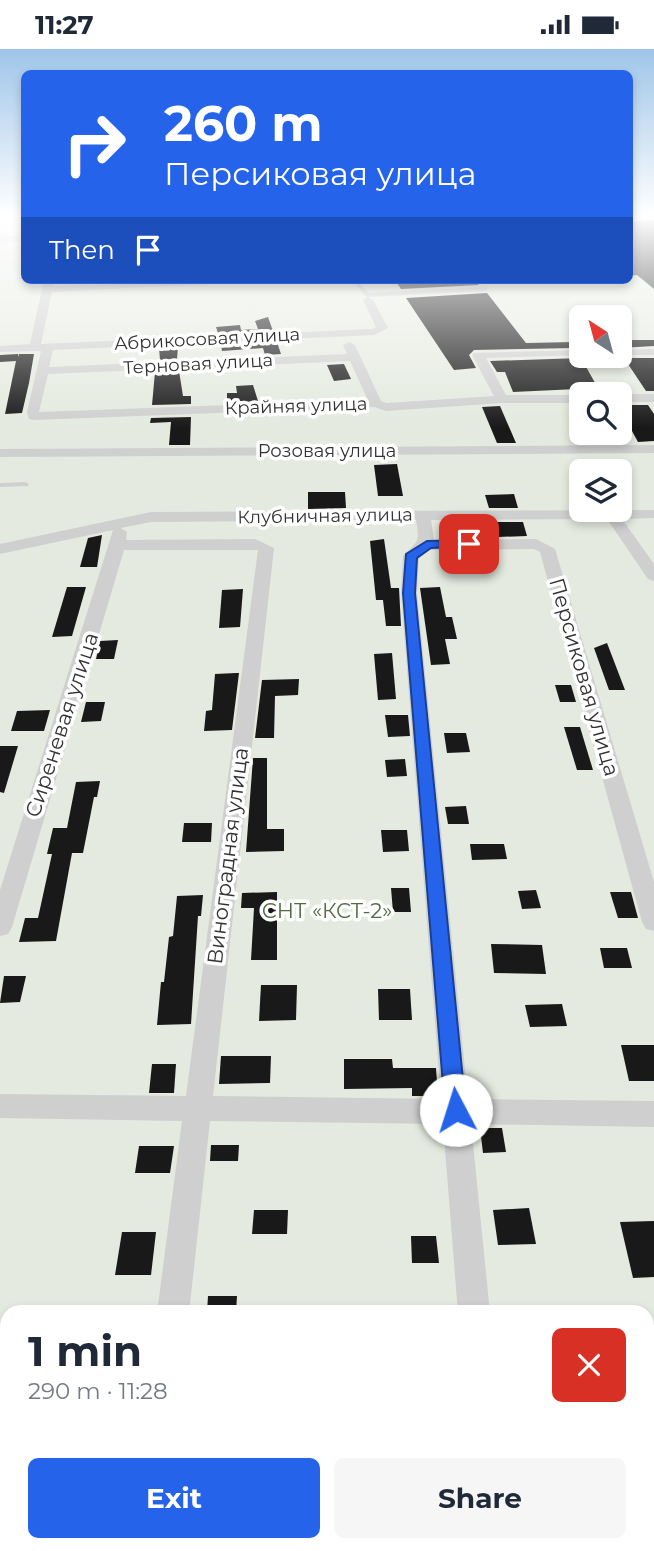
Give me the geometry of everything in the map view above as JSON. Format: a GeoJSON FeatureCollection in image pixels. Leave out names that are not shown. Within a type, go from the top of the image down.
{"type":"FeatureCollection","features":[{"type":"Feature","properties":{"kind":"street"},"geometry":{"type":"LineString","coordinates":[[43,371],[42,347],[49,287]]}},
{"type":"Feature","properties":{"kind":"street","name":"Абрикосовая улица"},"geometry":{"type":"LineString","coordinates":[[0,349],[374,332],[382,328],[368,300]]}},
{"type":"Feature","properties":{"kind":"street"},"geometry":{"type":"LineString","coordinates":[[345,333],[376,403]]}},
{"type":"Feature","properties":{"kind":"street"},"geometry":{"type":"LineString","coordinates":[[632,353],[654,352]]}},
{"type":"Feature","properties":{"kind":"street"},"geometry":{"type":"LineString","coordinates":[[502,399],[478,355],[569,353]]}},
{"type":"Feature","properties":{"kind":"street","name":"Терновая улица"},"geometry":{"type":"LineString","coordinates":[[43,371],[354,357]]}},
{"type":"Feature","properties":{"kind":"street","name":"Крайняя улица"},"geometry":{"type":"LineString","coordinates":[[43,371],[34,416],[376,403],[386,407],[502,399],[569,399]]}},
{"type":"Feature","properties":{"kind":"street"},"geometry":{"type":"LineString","coordinates":[[632,398],[654,398]]}},
{"type":"Feature","properties":{"kind":"street","name":"Розовая улица"},"geometry":{"type":"LineString","coordinates":[[0,453],[654,449]]}},
{"type":"Feature","properties":{"kind":"street","name":"Клубничная улица"},"geometry":{"type":"LineString","coordinates":[[0,549],[119,534],[151,517],[569,514]]}},
{"type":"Feature","properties":{"kind":"street","name":"Клубничная улица"},"geometry":{"type":"LineString","coordinates":[[632,514],[654,514]]}},
{"type":"Feature","properties":{"kind":"street"},"geometry":{"type":"LineString","coordinates":[[423,515],[427,545],[423,551],[411,556],[409,593],[473,1305]]}},
{"type":"Feature","properties":{"kind":"street"},"geometry":{"type":"LineString","coordinates":[[617,522],[654,576]]}},
{"type":"Feature","properties":{"kind":"street","name":"Сиреневая улица"},"geometry":{"type":"LineString","coordinates":[[0,927],[119,534]]}},
{"type":"Feature","properties":{"kind":"street","name":"Виноградная улица"},"geometry":{"type":"LineString","coordinates":[[119,534],[255,544],[266,548],[174,1305]]}},
{"type":"Feature","properties":{"kind":"street","name":"Персиковая улица"},"geometry":{"type":"LineString","coordinates":[[427,545],[511,543],[536,544],[547,549],[654,922]]}},
{"type":"Feature","properties":{"kind":"street"},"geometry":{"type":"LineString","coordinates":[[0,1106],[654,1114]]}},
{"type":"Feature","properties":{"kind":"lane"},"geometry":{"type":"LineString","coordinates":[[360,287],[367,295],[485,289]]}},
{"type":"Feature","properties":{"kind":"lane"},"geometry":{"type":"LineString","coordinates":[[0,485],[25,484]]}},
{"type":"Feature","properties":{"kind":"green space","name":"СНТ «КСТ-2»"},"geometry":{"type":"Polygon","coordinates":[[[0,287],[654,287],[654,1305],[0,1305],[0,287]]]}},
{"type":"Feature","properties":{"kind":"building"},"geometry":{"type":"Polygon","coordinates":[[[400,287],[438,287],[401,289],[400,287]]]}},
{"type":"Feature","properties":{"kind":"building"},"geometry":{"type":"Polygon","coordinates":[[[487,293],[526,343],[569,342],[569,348],[474,350],[469,355],[476,368],[454,370],[406,298],[487,293]]]}},
{"type":"Feature","properties":{"kind":"building"},"geometry":{"type":"Polygon","coordinates":[[[268,317],[273,331],[218,333],[216,327],[240,325],[241,330],[258,329],[255,321],[268,317]]]}},
{"type":"Feature","properties":{"kind":"building"},"geometry":{"type":"Polygon","coordinates":[[[632,340],[654,340],[654,346],[632,347],[632,340]]]}},
{"type":"Feature","properties":{"kind":"building"},"geometry":{"type":"Polygon","coordinates":[[[277,342],[281,354],[265,355],[263,348],[222,351],[221,345],[277,342]]]}},
{"type":"Feature","properties":{"kind":"building"},"geometry":{"type":"Polygon","coordinates":[[[178,347],[177,359],[160,360],[159,348],[178,347]]]}},
{"type":"Feature","properties":{"kind":"building"},"geometry":{"type":"Polygon","coordinates":[[[18,354],[18,357],[19,354],[34,354],[29,383],[22,413],[5,414],[16,361],[0,362],[0,355],[18,354]]]}},
{"type":"Feature","properties":{"kind":"building"},"geometry":{"type":"Polygon","coordinates":[[[569,358],[569,368],[587,368],[595,382],[569,382],[569,389],[513,392],[505,372],[497,372],[490,361],[569,358]]]}},
{"type":"Feature","properties":{"kind":"building"},"geometry":{"type":"Polygon","coordinates":[[[632,358],[654,358],[654,391],[646,391],[631,368],[632,358]]]}},
{"type":"Feature","properties":{"kind":"building"},"geometry":{"type":"Polygon","coordinates":[[[344,364],[351,379],[334,381],[327,365],[344,364]]]}},
{"type":"Feature","properties":{"kind":"building"},"geometry":{"type":"Polygon","coordinates":[[[179,371],[183,396],[191,396],[191,404],[152,405],[155,372],[179,371]]]}},
{"type":"Feature","properties":{"kind":"building"},"geometry":{"type":"Polygon","coordinates":[[[253,385],[258,401],[227,403],[227,393],[237,393],[236,386],[253,385]]]}},
{"type":"Feature","properties":{"kind":"building"},"geometry":{"type":"Polygon","coordinates":[[[632,405],[648,405],[654,414],[654,441],[638,442],[632,431],[632,405]]]}},
{"type":"Feature","properties":{"kind":"building"},"geometry":{"type":"Polygon","coordinates":[[[500,406],[516,443],[497,443],[482,407],[500,406]]]}},
{"type":"Feature","properties":{"kind":"building"},"geometry":{"type":"Polygon","coordinates":[[[191,417],[190,445],[169,445],[171,422],[150,423],[151,418],[191,417]]]}},
{"type":"Feature","properties":{"kind":"building"},"geometry":{"type":"Polygon","coordinates":[[[397,464],[403,496],[378,496],[374,465],[397,464]]]}},
{"type":"Feature","properties":{"kind":"building"},"geometry":{"type":"Polygon","coordinates":[[[308,492],[345,492],[346,508],[308,509],[308,492]]]}},
{"type":"Feature","properties":{"kind":"building"},"geometry":{"type":"Polygon","coordinates":[[[514,494],[518,508],[489,508],[485,495],[514,494]]]}},
{"type":"Feature","properties":{"kind":"building"},"geometry":{"type":"Polygon","coordinates":[[[493,522],[523,522],[527,536],[497,537],[493,522]]]}},
{"type":"Feature","properties":{"kind":"building"},"geometry":{"type":"Polygon","coordinates":[[[102,535],[97,567],[80,567],[88,538],[102,535]]]}},
{"type":"Feature","properties":{"kind":"building"},"geometry":{"type":"Polygon","coordinates":[[[384,539],[391,588],[399,588],[401,626],[386,626],[383,600],[376,600],[370,541],[384,539]]]}},
{"type":"Feature","properties":{"kind":"building"},"geometry":{"type":"Polygon","coordinates":[[[67,587],[86,587],[72,636],[52,637],[67,587]]]}},
{"type":"Feature","properties":{"kind":"building"},"geometry":{"type":"Polygon","coordinates":[[[440,587],[446,617],[452,617],[457,639],[445,639],[450,664],[431,665],[420,588],[440,587]]]}},
{"type":"Feature","properties":{"kind":"building"},"geometry":{"type":"Polygon","coordinates":[[[243,589],[240,627],[219,628],[222,590],[243,589]]]}},
{"type":"Feature","properties":{"kind":"building"},"geometry":{"type":"Polygon","coordinates":[[[118,640],[114,659],[96,659],[100,641],[118,640]]]}},
{"type":"Feature","properties":{"kind":"building"},"geometry":{"type":"Polygon","coordinates":[[[607,643],[625,690],[609,690],[594,648],[607,643]]]}},
{"type":"Feature","properties":{"kind":"building"},"geometry":{"type":"Polygon","coordinates":[[[392,653],[396,699],[378,700],[374,654],[392,653]]]}},
{"type":"Feature","properties":{"kind":"building"},"geometry":{"type":"Polygon","coordinates":[[[239,673],[232,730],[204,731],[206,711],[212,710],[215,674],[239,673]]]}},
{"type":"Feature","properties":{"kind":"building"},"geometry":{"type":"Polygon","coordinates":[[[299,679],[298,695],[275,696],[274,738],[255,738],[262,680],[299,679]]]}},
{"type":"Feature","properties":{"kind":"building"},"geometry":{"type":"Polygon","coordinates":[[[555,685],[571,685],[576,702],[560,702],[555,685]]]}},
{"type":"Feature","properties":{"kind":"building"},"geometry":{"type":"Polygon","coordinates":[[[86,702],[105,702],[101,721],[81,722],[86,702]]]}},
{"type":"Feature","properties":{"kind":"building"},"geometry":{"type":"Polygon","coordinates":[[[50,710],[44,731],[11,731],[17,711],[50,710]]]}},
{"type":"Feature","properties":{"kind":"building"},"geometry":{"type":"Polygon","coordinates":[[[385,715],[408,715],[410,736],[388,737],[385,715]]]}},
{"type":"Feature","properties":{"kind":"building"},"geometry":{"type":"Polygon","coordinates":[[[564,727],[580,727],[593,770],[577,770],[564,727]]]}},
{"type":"Feature","properties":{"kind":"building"},"geometry":{"type":"Polygon","coordinates":[[[444,733],[466,733],[470,752],[447,753],[444,733]]]}},
{"type":"Feature","properties":{"kind":"building"},"geometry":{"type":"Polygon","coordinates":[[[0,746],[18,746],[4,793],[0,792],[0,746]]]}},
{"type":"Feature","properties":{"kind":"building"},"geometry":{"type":"Polygon","coordinates":[[[253,758],[267,758],[267,829],[284,829],[284,851],[246,852],[253,758]]]}},
{"type":"Feature","properties":{"kind":"building"},"geometry":{"type":"Polygon","coordinates":[[[405,759],[407,776],[387,777],[385,760],[405,759]]]}},
{"type":"Feature","properties":{"kind":"building"},"geometry":{"type":"Polygon","coordinates":[[[100,781],[97,797],[94,797],[83,853],[72,853],[56,941],[19,942],[25,918],[38,918],[52,854],[47,854],[53,828],[67,828],[76,782],[100,781]]]}},
{"type":"Feature","properties":{"kind":"building"},"geometry":{"type":"Polygon","coordinates":[[[466,806],[469,824],[448,824],[445,807],[466,806]]]}},
{"type":"Feature","properties":{"kind":"building"},"geometry":{"type":"Polygon","coordinates":[[[184,823],[212,823],[211,842],[182,842],[184,823]]]}},
{"type":"Feature","properties":{"kind":"building"},"geometry":{"type":"Polygon","coordinates":[[[381,830],[407,830],[409,851],[383,852],[381,830]]]}},
{"type":"Feature","properties":{"kind":"building"},"geometry":{"type":"Polygon","coordinates":[[[470,844],[504,844],[507,859],[472,860],[470,844]]]}},
{"type":"Feature","properties":{"kind":"building"},"geometry":{"type":"Polygon","coordinates":[[[391,888],[409,888],[411,912],[393,912],[391,888]]]}},
{"type":"Feature","properties":{"kind":"building"},"geometry":{"type":"Polygon","coordinates":[[[536,890],[541,908],[522,909],[518,891],[536,890]]]}},
{"type":"Feature","properties":{"kind":"building"},"geometry":{"type":"Polygon","coordinates":[[[277,892],[277,960],[251,960],[254,908],[241,908],[242,893],[277,892]]]}},
{"type":"Feature","properties":{"kind":"building"},"geometry":{"type":"Polygon","coordinates":[[[610,892],[631,892],[638,918],[618,918],[610,892]]]}},
{"type":"Feature","properties":{"kind":"building"},"geometry":{"type":"Polygon","coordinates":[[[203,895],[201,916],[198,916],[191,1024],[157,1025],[161,982],[164,982],[169,937],[173,936],[177,896],[203,895]]]}},
{"type":"Feature","properties":{"kind":"building"},"geometry":{"type":"Polygon","coordinates":[[[491,944],[542,945],[546,974],[494,973],[491,944]]]}},
{"type":"Feature","properties":{"kind":"building"},"geometry":{"type":"Polygon","coordinates":[[[600,948],[627,948],[632,968],[604,968],[600,948]]]}},
{"type":"Feature","properties":{"kind":"building"},"geometry":{"type":"Polygon","coordinates":[[[4,976],[26,976],[20,1002],[0,1003],[4,976]]]}},
{"type":"Feature","properties":{"kind":"building"},"geometry":{"type":"Polygon","coordinates":[[[261,985],[297,985],[296,1020],[259,1021],[261,985]]]}},
{"type":"Feature","properties":{"kind":"building"},"geometry":{"type":"Polygon","coordinates":[[[378,989],[410,989],[412,1020],[379,1020],[378,989]]]}},
{"type":"Feature","properties":{"kind":"building"},"geometry":{"type":"Polygon","coordinates":[[[562,1004],[567,1026],[530,1027],[525,1005],[562,1004]]]}},
{"type":"Feature","properties":{"kind":"building"},"geometry":{"type":"Polygon","coordinates":[[[621,1045],[654,1045],[654,1081],[629,1081],[621,1045]]]}},
{"type":"Feature","properties":{"kind":"building"},"geometry":{"type":"Polygon","coordinates":[[[221,1056],[271,1056],[270,1083],[219,1084],[221,1056]]]}},
{"type":"Feature","properties":{"kind":"building"},"geometry":{"type":"Polygon","coordinates":[[[344,1059],[392,1059],[393,1068],[436,1068],[438,1096],[412,1096],[412,1088],[344,1089],[344,1059]]]}},
{"type":"Feature","properties":{"kind":"building"},"geometry":{"type":"Polygon","coordinates":[[[152,1064],[176,1064],[174,1093],[149,1093],[152,1064]]]}},
{"type":"Feature","properties":{"kind":"building"},"geometry":{"type":"Polygon","coordinates":[[[480,1128],[502,1128],[506,1152],[483,1153],[480,1128]]]}},
{"type":"Feature","properties":{"kind":"building"},"geometry":{"type":"Polygon","coordinates":[[[211,1145],[239,1145],[238,1161],[210,1161],[211,1145]]]}},
{"type":"Feature","properties":{"kind":"building"},"geometry":{"type":"Polygon","coordinates":[[[139,1146],[174,1146],[170,1173],[135,1173],[139,1146]]]}},
{"type":"Feature","properties":{"kind":"building"},"geometry":{"type":"Polygon","coordinates":[[[529,1208],[536,1244],[498,1245],[493,1210],[529,1208]]]}},
{"type":"Feature","properties":{"kind":"building"},"geometry":{"type":"Polygon","coordinates":[[[254,1210],[288,1210],[287,1234],[252,1234],[254,1210]]]}},
{"type":"Feature","properties":{"kind":"building"},"geometry":{"type":"Polygon","coordinates":[[[654,1221],[654,1277],[633,1278],[620,1222],[654,1221]]]}},
{"type":"Feature","properties":{"kind":"building"},"geometry":{"type":"Polygon","coordinates":[[[122,1232],[156,1232],[151,1275],[115,1275],[122,1232]]]}},
{"type":"Feature","properties":{"kind":"building"},"geometry":{"type":"Polygon","coordinates":[[[411,1236],[436,1236],[439,1263],[412,1263],[411,1236]]]}},
{"type":"Feature","properties":{"kind":"building"},"geometry":{"type":"Polygon","coordinates":[[[208,1296],[237,1296],[236,1305],[207,1305],[208,1296]]]}},
{"type":"Feature","properties":{"kind":"route"},"geometry":{"type":"LineString","coordinates":[[456,1110],[409,593],[411,556],[423,551],[427,545],[469,544]]}}]}
